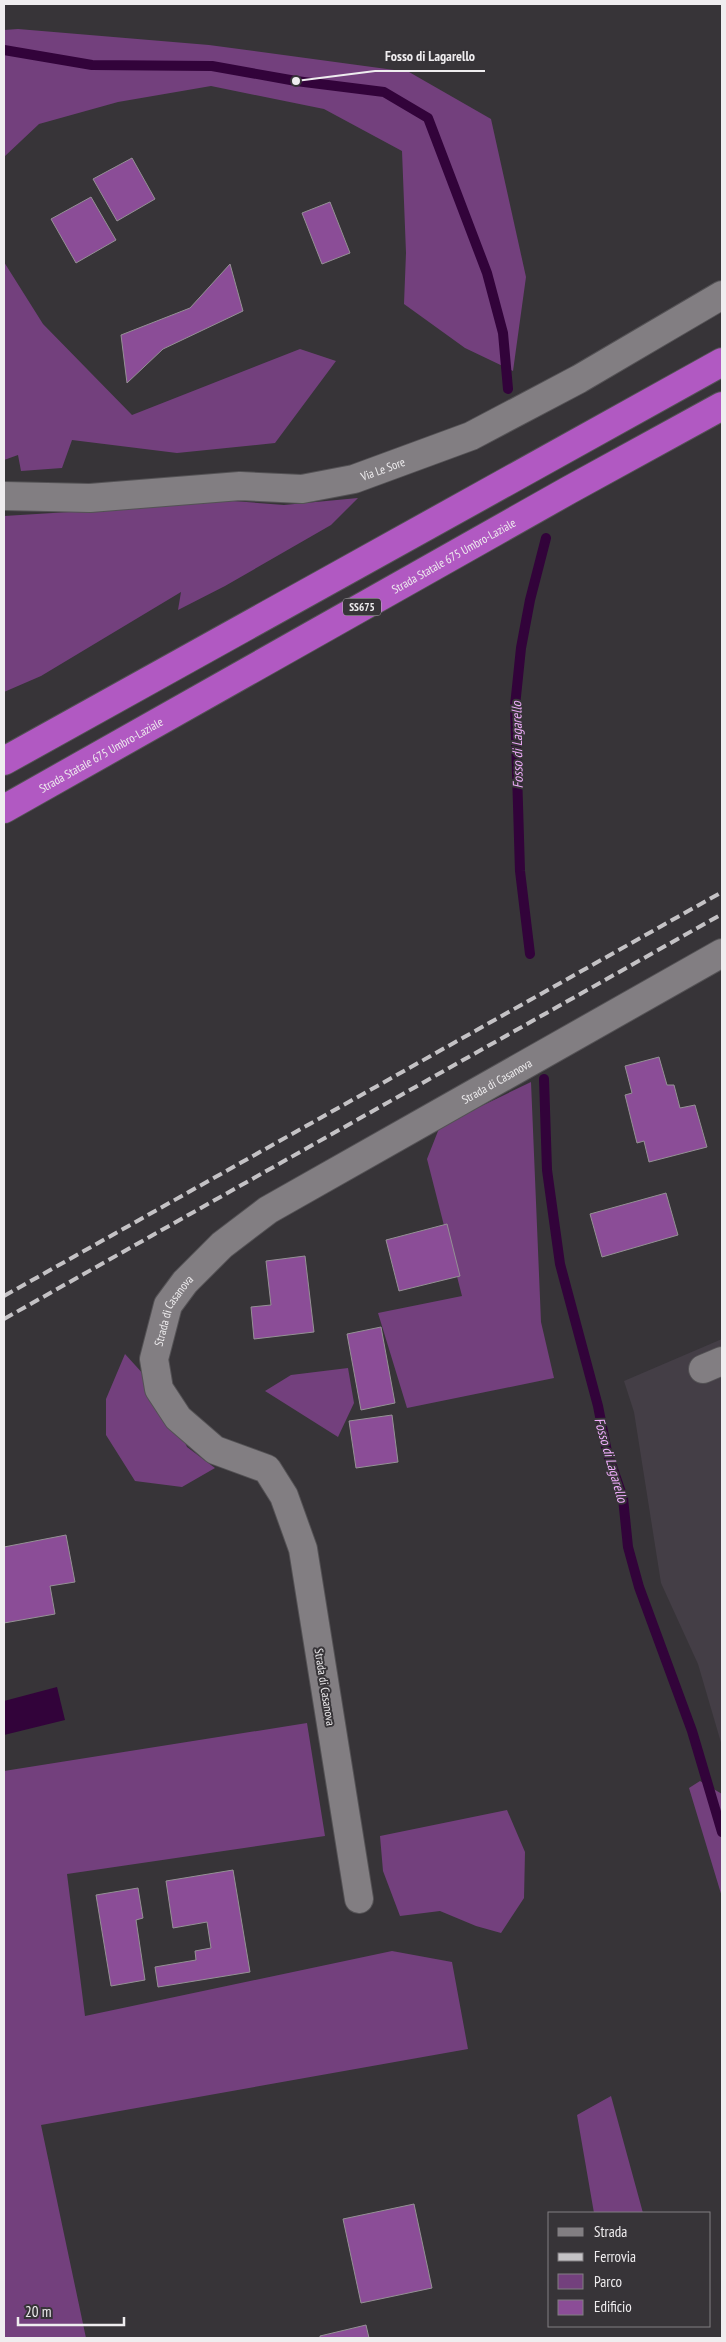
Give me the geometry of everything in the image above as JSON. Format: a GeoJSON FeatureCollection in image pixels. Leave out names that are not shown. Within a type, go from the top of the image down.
{"type":"FeatureCollection","features":[{"type":"Feature","properties":{"kind":"highway"},"geometry":{"type":"LineString","coordinates":[[4,761],[722,362]]}},
{"type":"Feature","properties":{"kind":"highway","name":"Strada Statale 675 Umbro-Laziale"},"geometry":{"type":"LineString","coordinates":[[4,809],[569,490],[722,406]]}},
{"type":"Feature","properties":{"kind":"street","name":"Via Le Sore"},"geometry":{"type":"LineString","coordinates":[[4,496],[90,498],[240,486],[302,489],[354,479],[471,436],[579,379],[722,295]]}},
{"type":"Feature","properties":{"kind":"street","name":"Strada di Casanova"},"geometry":{"type":"LineString","coordinates":[[359,1899],[303,1549],[284,1496],[267,1470],[215,1450],[178,1418],[159,1389],[154,1359],[168,1306],[185,1282],[222,1245],[268,1210],[722,953]]}},
{"type":"Feature","properties":{"kind":"shaded area"},"geometry":{"type":"Polygon","coordinates":[[[722,1339],[722,1746],[698,1664],[661,1583],[634,1412],[624,1381],[722,1339]]]}},
{"type":"Feature","properties":{"kind":"shaded area"},"geometry":{"type":"Polygon","coordinates":[[[57,1687],[65,1720],[4,1735],[4,1701],[57,1687]]]}},
{"type":"Feature","properties":{"kind":"green space"},"geometry":{"type":"Polygon","coordinates":[[[18,29],[209,45],[409,72],[491,119],[526,277],[513,371],[465,348],[404,304],[406,253],[402,151],[324,109],[211,86],[118,102],[39,124],[4,157],[4,30],[18,29]]]}},
{"type":"Feature","properties":{"kind":"green space"},"geometry":{"type":"Polygon","coordinates":[[[4,262],[43,324],[132,415],[300,349],[336,361],[275,443],[177,453],[72,440],[62,468],[21,471],[18,455],[4,460],[4,262]]]}},
{"type":"Feature","properties":{"kind":"green space"},"geometry":{"type":"Polygon","coordinates":[[[194,498],[284,505],[358,498],[331,525],[225,586],[178,610],[181,592],[41,676],[4,692],[4,516],[118,509],[194,498]]]}},
{"type":"Feature","properties":{"kind":"green space"},"geometry":{"type":"Polygon","coordinates":[[[531,1082],[541,1322],[554,1378],[407,1408],[378,1313],[462,1296],[427,1159],[440,1126],[531,1082]]]}},
{"type":"Feature","properties":{"kind":"green space"},"geometry":{"type":"Polygon","coordinates":[[[125,1354],[165,1398],[187,1447],[215,1468],[182,1487],[135,1481],[106,1435],[106,1399],[125,1354]]]}},
{"type":"Feature","properties":{"kind":"green space"},"geometry":{"type":"Polygon","coordinates":[[[348,1368],[354,1403],[338,1437],[265,1391],[291,1375],[348,1368]]]}},
{"type":"Feature","properties":{"kind":"green space"},"geometry":{"type":"Polygon","coordinates":[[[307,1723],[325,1836],[67,1874],[85,2016],[392,1951],[452,1962],[468,2049],[41,2125],[86,2338],[4,2338],[4,1771],[307,1723]]]}},
{"type":"Feature","properties":{"kind":"green space"},"geometry":{"type":"Polygon","coordinates":[[[700,1781],[722,1794],[722,1897],[689,1788],[700,1781]]]}},
{"type":"Feature","properties":{"kind":"green space"},"geometry":{"type":"Polygon","coordinates":[[[507,1810],[525,1852],[524,1898],[501,1933],[476,1926],[440,1911],[400,1916],[383,1871],[380,1836],[507,1810]]]}},
{"type":"Feature","properties":{"kind":"green space"},"geometry":{"type":"Polygon","coordinates":[[[611,2096],[643,2212],[594,2212],[577,2115],[611,2096]]]}},
{"type":"Feature","properties":{"kind":"building"},"geometry":{"type":"Polygon","coordinates":[[[132,158],[155,199],[117,221],[93,179],[132,158]]]}},
{"type":"Feature","properties":{"kind":"building"},"geometry":{"type":"Polygon","coordinates":[[[91,197],[116,240],[76,263],[51,219],[91,197]]]}},
{"type":"Feature","properties":{"kind":"building"},"geometry":{"type":"Polygon","coordinates":[[[330,202],[350,253],[322,264],[302,213],[330,202]]]}},
{"type":"Feature","properties":{"kind":"building"},"geometry":{"type":"Polygon","coordinates":[[[230,264],[243,311],[163,349],[127,383],[121,335],[190,308],[230,264]]]}},
{"type":"Feature","properties":{"kind":"building"},"geometry":{"type":"Polygon","coordinates":[[[659,1057],[667,1085],[674,1085],[680,1108],[695,1105],[707,1147],[649,1162],[644,1141],[637,1143],[625,1095],[632,1093],[625,1066],[659,1057]]]}},
{"type":"Feature","properties":{"kind":"building"},"geometry":{"type":"Polygon","coordinates":[[[666,1193],[678,1235],[602,1257],[590,1214],[666,1193]]]}},
{"type":"Feature","properties":{"kind":"building"},"geometry":{"type":"Polygon","coordinates":[[[447,1224],[460,1276],[399,1291],[386,1240],[447,1224]]]}},
{"type":"Feature","properties":{"kind":"building"},"geometry":{"type":"Polygon","coordinates":[[[305,1256],[314,1332],[254,1339],[251,1307],[271,1305],[266,1261],[305,1256]]]}},
{"type":"Feature","properties":{"kind":"building"},"geometry":{"type":"Polygon","coordinates":[[[381,1327],[395,1403],[361,1410],[347,1334],[381,1327]]]}},
{"type":"Feature","properties":{"kind":"building"},"geometry":{"type":"Polygon","coordinates":[[[392,1415],[398,1462],[356,1468],[349,1421],[392,1415]]]}},
{"type":"Feature","properties":{"kind":"building"},"geometry":{"type":"Polygon","coordinates":[[[66,1535],[75,1582],[50,1586],[55,1614],[4,1623],[4,1547],[66,1535]]]}},
{"type":"Feature","properties":{"kind":"building"},"geometry":{"type":"Polygon","coordinates":[[[233,1870],[250,1972],[158,1987],[155,1967],[196,1960],[195,1951],[211,1948],[207,1922],[173,1928],[166,1881],[233,1870]]]}},
{"type":"Feature","properties":{"kind":"building"},"geometry":{"type":"Polygon","coordinates":[[[138,1888],[143,1918],[136,1920],[145,1980],[111,1986],[96,1895],[138,1888]]]}},
{"type":"Feature","properties":{"kind":"building"},"geometry":{"type":"Polygon","coordinates":[[[414,2204],[432,2288],[361,2303],[343,2219],[414,2204]]]}},
{"type":"Feature","properties":{"kind":"building"},"geometry":{"type":"Polygon","coordinates":[[[366,2325],[369,2338],[320,2338],[320,2336],[366,2325]]]}},
{"type":"Feature","properties":{"kind":"waterway","name":"Fosso di Lagarello"},"geometry":{"type":"LineString","coordinates":[[4,50],[92,65],[212,66],[296,81],[384,92],[428,118],[487,273],[503,333],[508,389]]}},
{"type":"Feature","properties":{"kind":"waterway","name":"Fosso di Lagarello"},"geometry":{"type":"LineString","coordinates":[[530,954],[520,871],[515,706],[521,648],[530,600],[546,538]]}},
{"type":"Feature","properties":{"kind":"waterway","name":"Fosso di Lagarello"},"geometry":{"type":"LineString","coordinates":[[544,1079],[547,1170],[560,1264],[598,1406],[607,1452],[623,1498],[628,1547],[639,1587],[692,1731],[722,1832]]}},
{"type":"Feature","properties":{"kind":"railway"},"geometry":{"type":"LineString","coordinates":[[4,1296],[722,892]]}},
{"type":"Feature","properties":{"kind":"railway"},"geometry":{"type":"LineString","coordinates":[[4,1319],[722,914]]}},
{"type":"Feature","properties":{"kind":"place","name":"Fosso di Lagarello"},"geometry":{"type":"Point","coordinates":[296,81]}}]}
